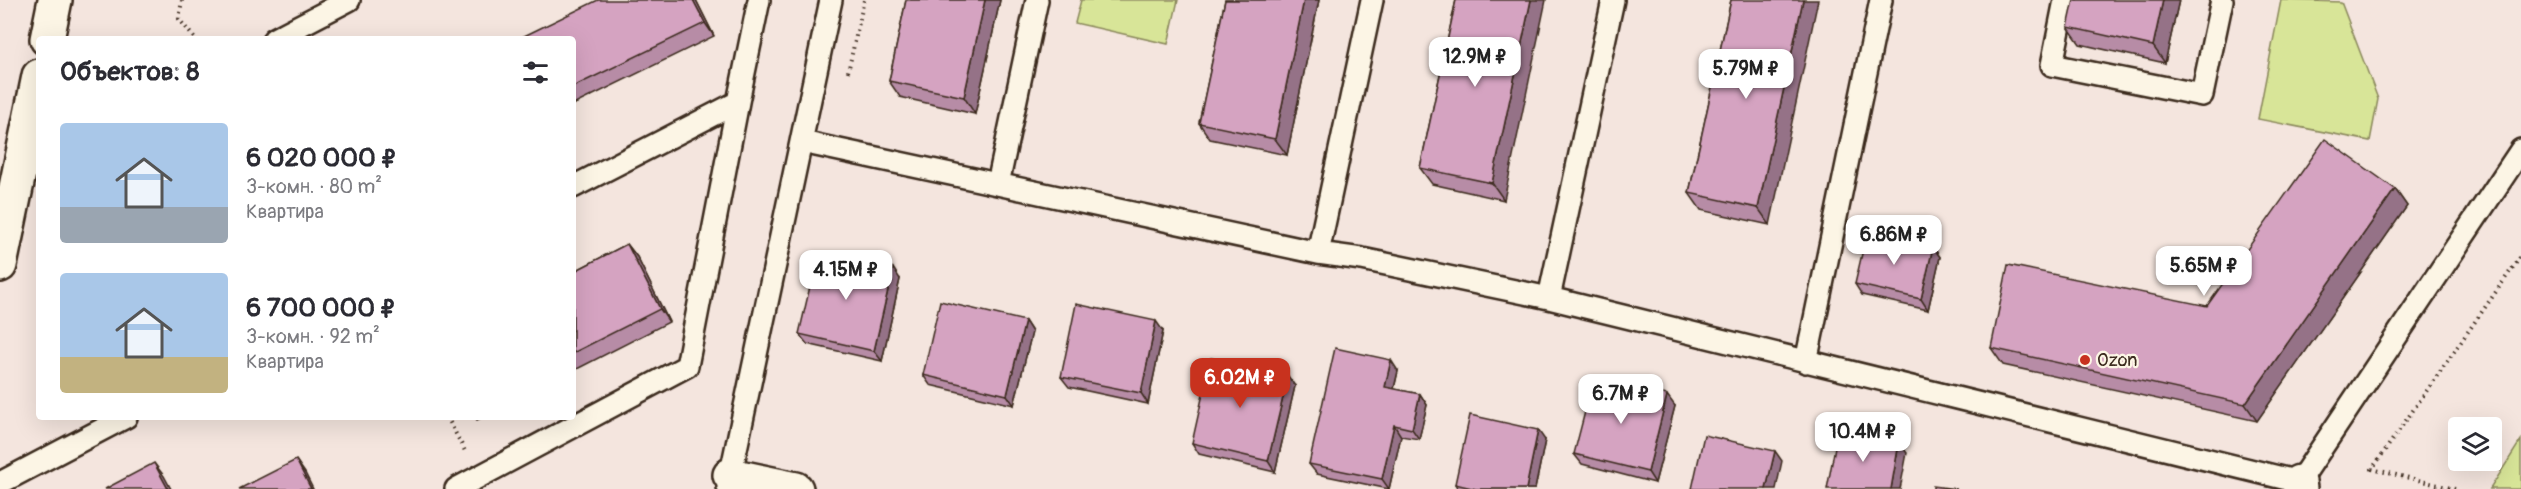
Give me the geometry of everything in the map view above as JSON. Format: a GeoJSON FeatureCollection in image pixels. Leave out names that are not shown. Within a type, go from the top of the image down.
{"type":"FeatureCollection","features":[{"type":"Feature","properties":{"kind":"street"},"geometry":{"type":"LineString","coordinates":[[48,36],[55,0]]}},
{"type":"Feature","properties":{"kind":"street"},"geometry":{"type":"LineString","coordinates":[[0,265],[36,91]]}},
{"type":"Feature","properties":{"kind":"street"},"geometry":{"type":"LineString","coordinates":[[729,482],[796,489]]}},
{"type":"Feature","properties":{"kind":"lane"},"geometry":{"type":"LineString","coordinates":[[279,36],[349,0]]}},
{"type":"Feature","properties":{"kind":"lane"},"geometry":{"type":"LineString","coordinates":[[456,489],[687,366],[759,0]]}},
{"type":"Feature","properties":{"kind":"lane"},"geometry":{"type":"LineString","coordinates":[[729,482],[831,0]]}},
{"type":"Feature","properties":{"kind":"lane"},"geometry":{"type":"LineString","coordinates":[[998,184],[1037,0]]}},
{"type":"Feature","properties":{"kind":"lane"},"geometry":{"type":"LineString","coordinates":[[1318,253],[1372,0]]}},
{"type":"Feature","properties":{"kind":"lane"},"geometry":{"type":"LineString","coordinates":[[1549,298],[1613,0]]}},
{"type":"Feature","properties":{"kind":"lane"},"geometry":{"type":"LineString","coordinates":[[1806,362],[1881,0]]}},
{"type":"Feature","properties":{"kind":"lane"},"geometry":{"type":"LineString","coordinates":[[2065,0],[2052,65],[2202,95],[2222,0]]}},
{"type":"Feature","properties":{"kind":"lane"},"geometry":{"type":"LineString","coordinates":[[576,185],[738,102]]}},
{"type":"Feature","properties":{"kind":"lane"},"geometry":{"type":"LineString","coordinates":[[802,142],[1318,253],[1362,259],[1549,298],[2299,485],[2521,150]]}},
{"type":"Feature","properties":{"kind":"lane"},"geometry":{"type":"LineString","coordinates":[[0,483],[120,420]]}},
{"type":"Feature","properties":{"kind":"path"},"geometry":{"type":"LineString","coordinates":[[182,0],[178,19],[192,36]]}},
{"type":"Feature","properties":{"kind":"path"},"geometry":{"type":"LineString","coordinates":[[2455,489],[2372,470],[2521,256]]}},
{"type":"Feature","properties":{"kind":"path"},"geometry":{"type":"LineString","coordinates":[[449,420],[479,477]]}},
{"type":"Feature","properties":{"kind":"green space"},"geometry":{"type":"Polygon","coordinates":[[[1081,0],[1178,0],[1168,44],[1075,23],[1081,0]]]}},
{"type":"Feature","properties":{"kind":"green space"},"geometry":{"type":"Polygon","coordinates":[[[2281,0],[2341,2],[2378,99],[2370,141],[2258,119],[2281,0]]]}},
{"type":"Feature","properties":{"kind":"green space"},"geometry":{"type":"Polygon","coordinates":[[[2521,440],[2521,489],[2490,489],[2521,440]]]}},
{"type":"Feature","properties":{"kind":"building"},"geometry":{"type":"Polygon","coordinates":[[[598,0],[693,0],[705,23],[576,86],[576,36],[524,36],[598,0]]]}},
{"type":"Feature","properties":{"kind":"building"},"geometry":{"type":"Polygon","coordinates":[[[906,0],[985,0],[964,97],[889,81],[906,0]]]}},
{"type":"Feature","properties":{"kind":"building"},"geometry":{"type":"Polygon","coordinates":[[[1225,0],[1304,0],[1275,139],[1199,123],[1225,0]]]}},
{"type":"Feature","properties":{"kind":"building"},"geometry":{"type":"Polygon","coordinates":[[[1456,0],[1531,0],[1492,183],[1420,168],[1456,0]]]}},
{"type":"Feature","properties":{"kind":"building"},"geometry":{"type":"Polygon","coordinates":[[[1731,0],[1803,0],[1758,208],[1689,193],[1731,0]]]}},
{"type":"Feature","properties":{"kind":"building"},"geometry":{"type":"Polygon","coordinates":[[[2074,0],[2163,0],[2153,46],[2068,27],[2074,0]]]}},
{"type":"Feature","properties":{"kind":"building"},"geometry":{"type":"Polygon","coordinates":[[[2325,139],[2395,189],[2245,404],[1991,348],[2008,265],[2207,306],[2325,139]]]}},
{"type":"Feature","properties":{"kind":"building"},"geometry":{"type":"Polygon","coordinates":[[[1867,232],[1933,247],[1921,299],[1855,284],[1867,232]]]}},
{"type":"Feature","properties":{"kind":"building"},"geometry":{"type":"Polygon","coordinates":[[[627,244],[660,309],[576,351],[576,270],[627,244]]]}},
{"type":"Feature","properties":{"kind":"building"},"geometry":{"type":"Polygon","coordinates":[[[818,252],[893,268],[874,351],[799,334],[818,252]]]}},
{"type":"Feature","properties":{"kind":"building"},"geometry":{"type":"Polygon","coordinates":[[[940,301],[1025,321],[1007,395],[923,375],[940,301]]]}},
{"type":"Feature","properties":{"kind":"building"},"geometry":{"type":"Polygon","coordinates":[[[1076,304],[1156,321],[1141,393],[1061,377],[1076,304]]]}},
{"type":"Feature","properties":{"kind":"building"},"geometry":{"type":"Polygon","coordinates":[[[1335,348],[1391,360],[1385,387],[1420,394],[1412,429],[1394,425],[1382,479],[1309,464],[1335,348]]]}},
{"type":"Feature","properties":{"kind":"building"},"geometry":{"type":"Polygon","coordinates":[[[1211,358],[1288,376],[1268,461],[1192,443],[1211,358]]]}},
{"type":"Feature","properties":{"kind":"building"},"geometry":{"type":"Polygon","coordinates":[[[1594,377],[1667,395],[1648,472],[1574,454],[1594,377]]]}},
{"type":"Feature","properties":{"kind":"building"},"geometry":{"type":"Polygon","coordinates":[[[1470,415],[1538,430],[1526,489],[1476,489],[1455,484],[1470,415]]]}},
{"type":"Feature","properties":{"kind":"building"},"geometry":{"type":"Polygon","coordinates":[[[1838,431],[1899,443],[1891,489],[1827,489],[1838,431]]]}},
{"type":"Feature","properties":{"kind":"building"},"geometry":{"type":"Polygon","coordinates":[[[1704,435],[1775,451],[1766,489],[1692,489],[1704,435]]]}},
{"type":"Feature","properties":{"kind":"building"},"geometry":{"type":"Polygon","coordinates":[[[296,460],[311,489],[239,489],[296,460]]]}},
{"type":"Feature","properties":{"kind":"building"},"geometry":{"type":"Polygon","coordinates":[[[154,463],[168,489],[105,489],[154,463]]]}},
{"type":"Feature","properties":{"kind":"building"},"geometry":{"type":"Polygon","coordinates":[[[1933,486],[1957,489],[1933,489],[1933,486]]]}},
{"type":"Feature","properties":{"kind":"place","name":"Ozon"},"geometry":{"type":"Point","coordinates":[2085,360]}}]}
